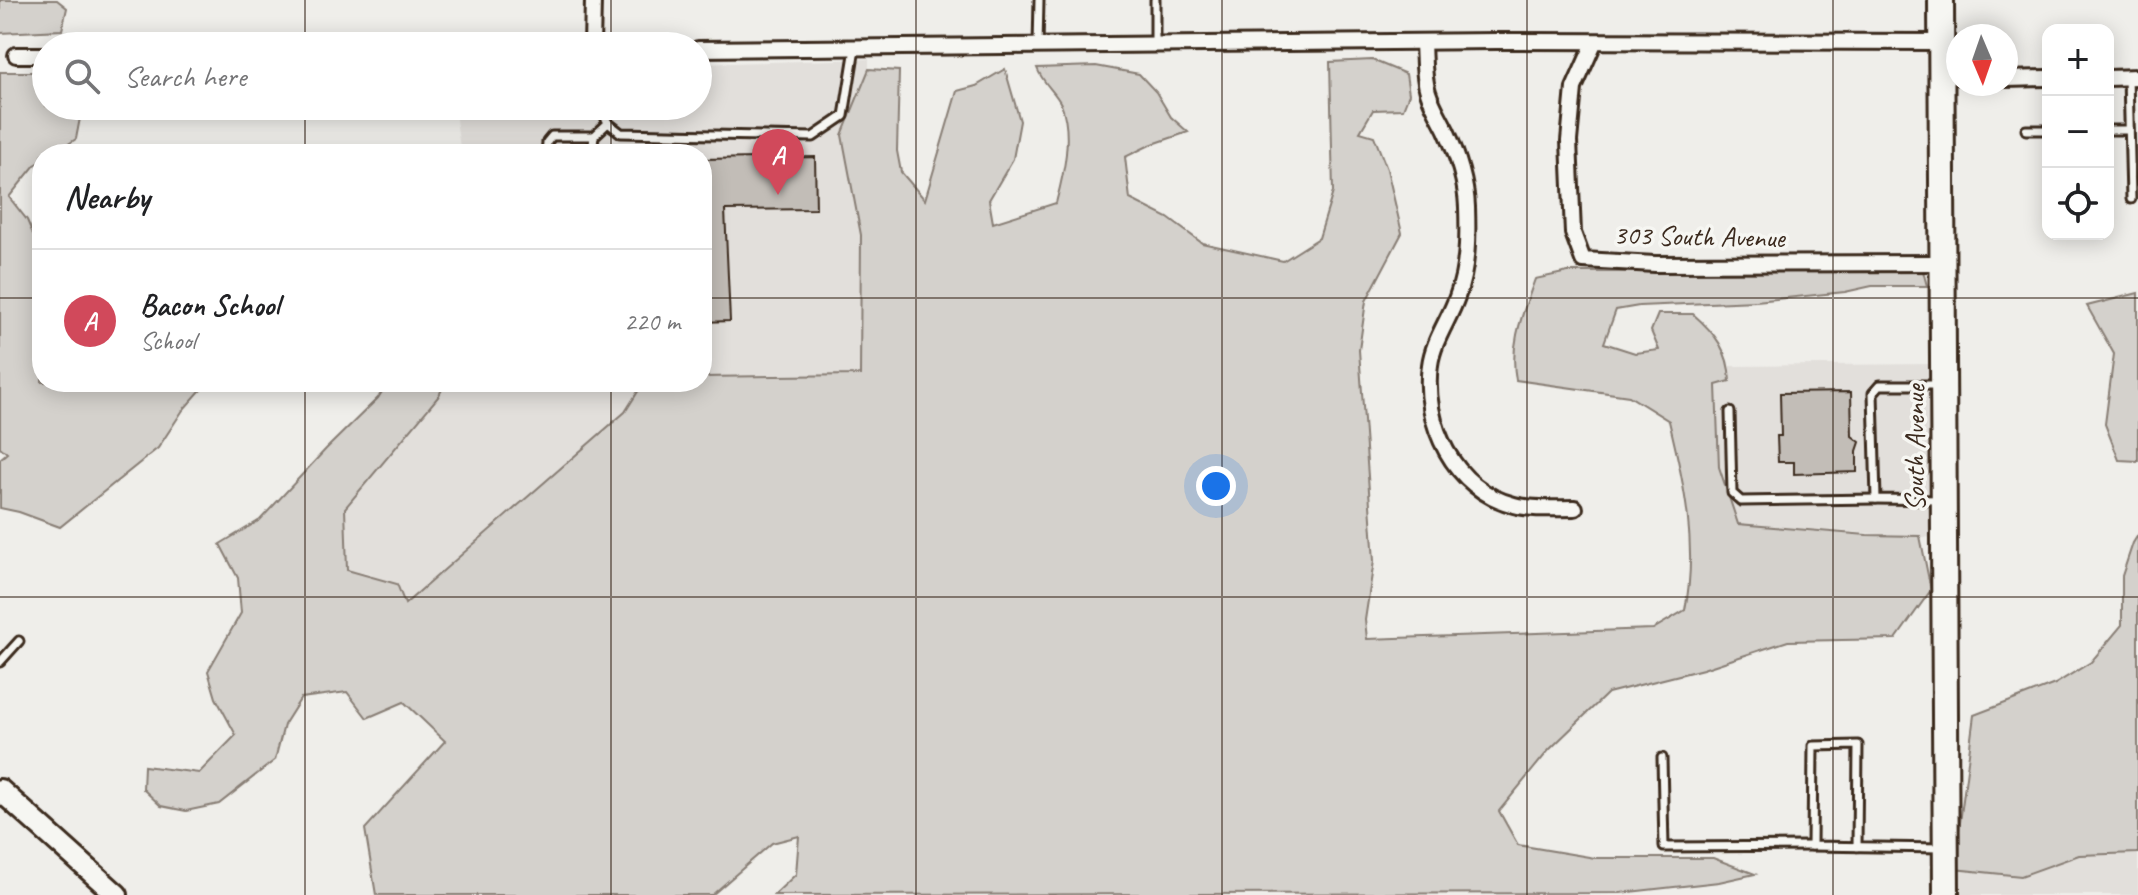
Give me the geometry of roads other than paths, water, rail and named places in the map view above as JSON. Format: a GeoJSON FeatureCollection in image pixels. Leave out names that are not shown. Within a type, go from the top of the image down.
{"type":"FeatureCollection","features":[{"type":"Feature","properties":{"kind":"main road","name":"South Avenue"},"geometry":{"type":"LineString","coordinates":[[1941,0],[1941,42],[1946,63]]}},
{"type":"Feature","properties":{"kind":"main road","name":"South Avenue"},"geometry":{"type":"LineString","coordinates":[[1946,895],[1942,263],[1949,96]]}},
{"type":"Feature","properties":{"kind":"street"},"geometry":{"type":"LineString","coordinates":[[592,32],[593,0]]}},
{"type":"Feature","properties":{"kind":"street"},"geometry":{"type":"LineString","coordinates":[[712,49],[1941,42]]}},
{"type":"Feature","properties":{"kind":"street"},"geometry":{"type":"LineString","coordinates":[[1423,43],[1429,95],[1454,148],[1465,182],[1468,234],[1465,270],[1458,295],[1433,349],[1430,365],[1429,402],[1436,433],[1443,448],[1465,475],[1496,498],[1517,506],[1575,508]]}},
{"type":"Feature","properties":{"kind":"street","name":"303 South Avenue"},"geometry":{"type":"LineString","coordinates":[[1594,43],[1574,88],[1569,141],[1573,233],[1583,260],[1655,264],[1942,263]]}},
{"type":"Feature","properties":{"kind":"street"},"geometry":{"type":"LineString","coordinates":[[16,55],[32,55]]}},
{"type":"Feature","properties":{"kind":"street"},"geometry":{"type":"LineString","coordinates":[[2018,79],[2042,78]]}},
{"type":"Feature","properties":{"kind":"street"},"geometry":{"type":"LineString","coordinates":[[0,790],[117,895]]}},
{"type":"Feature","properties":{"kind":"lane"},"geometry":{"type":"LineString","coordinates":[[1038,47],[1039,0]]}},
{"type":"Feature","properties":{"kind":"lane"},"geometry":{"type":"LineString","coordinates":[[1155,0],[1155,45]]}},
{"type":"Feature","properties":{"kind":"lane"},"geometry":{"type":"LineString","coordinates":[[607,120],[621,133],[813,137],[844,116],[855,48]]}},
{"type":"Feature","properties":{"kind":"lane"},"geometry":{"type":"LineString","coordinates":[[2131,199],[2129,130],[2133,77]]}},
{"type":"Feature","properties":{"kind":"lane"},"geometry":{"type":"LineString","coordinates":[[593,144],[594,136],[608,123]]}},
{"type":"Feature","properties":{"kind":"lane"},"geometry":{"type":"LineString","coordinates":[[2026,130],[2042,130]]}},
{"type":"Feature","properties":{"kind":"lane"},"geometry":{"type":"LineString","coordinates":[[2114,130],[2129,130]]}},
{"type":"Feature","properties":{"kind":"lane"},"geometry":{"type":"LineString","coordinates":[[547,144],[552,136],[594,136]]}},
{"type":"Feature","properties":{"kind":"lane"},"geometry":{"type":"LineString","coordinates":[[1876,499],[1873,393],[1880,385],[1944,385]]}},
{"type":"Feature","properties":{"kind":"lane"},"geometry":{"type":"LineString","coordinates":[[1730,412],[1732,493],[1741,501],[1944,500]]}},
{"type":"Feature","properties":{"kind":"lane"},"geometry":{"type":"LineString","coordinates":[[0,662],[19,641]]}},
{"type":"Feature","properties":{"kind":"lane"},"geometry":{"type":"LineString","coordinates":[[1812,846],[1813,746],[1858,745],[1857,847]]}},
{"type":"Feature","properties":{"kind":"lane"},"geometry":{"type":"LineString","coordinates":[[1662,758],[1664,847],[1945,848]]}},
{"type":"Feature","properties":{"kind":"place","name":"Bacon School"},"geometry":{"type":"Point","coordinates":[778,195]}}]}
